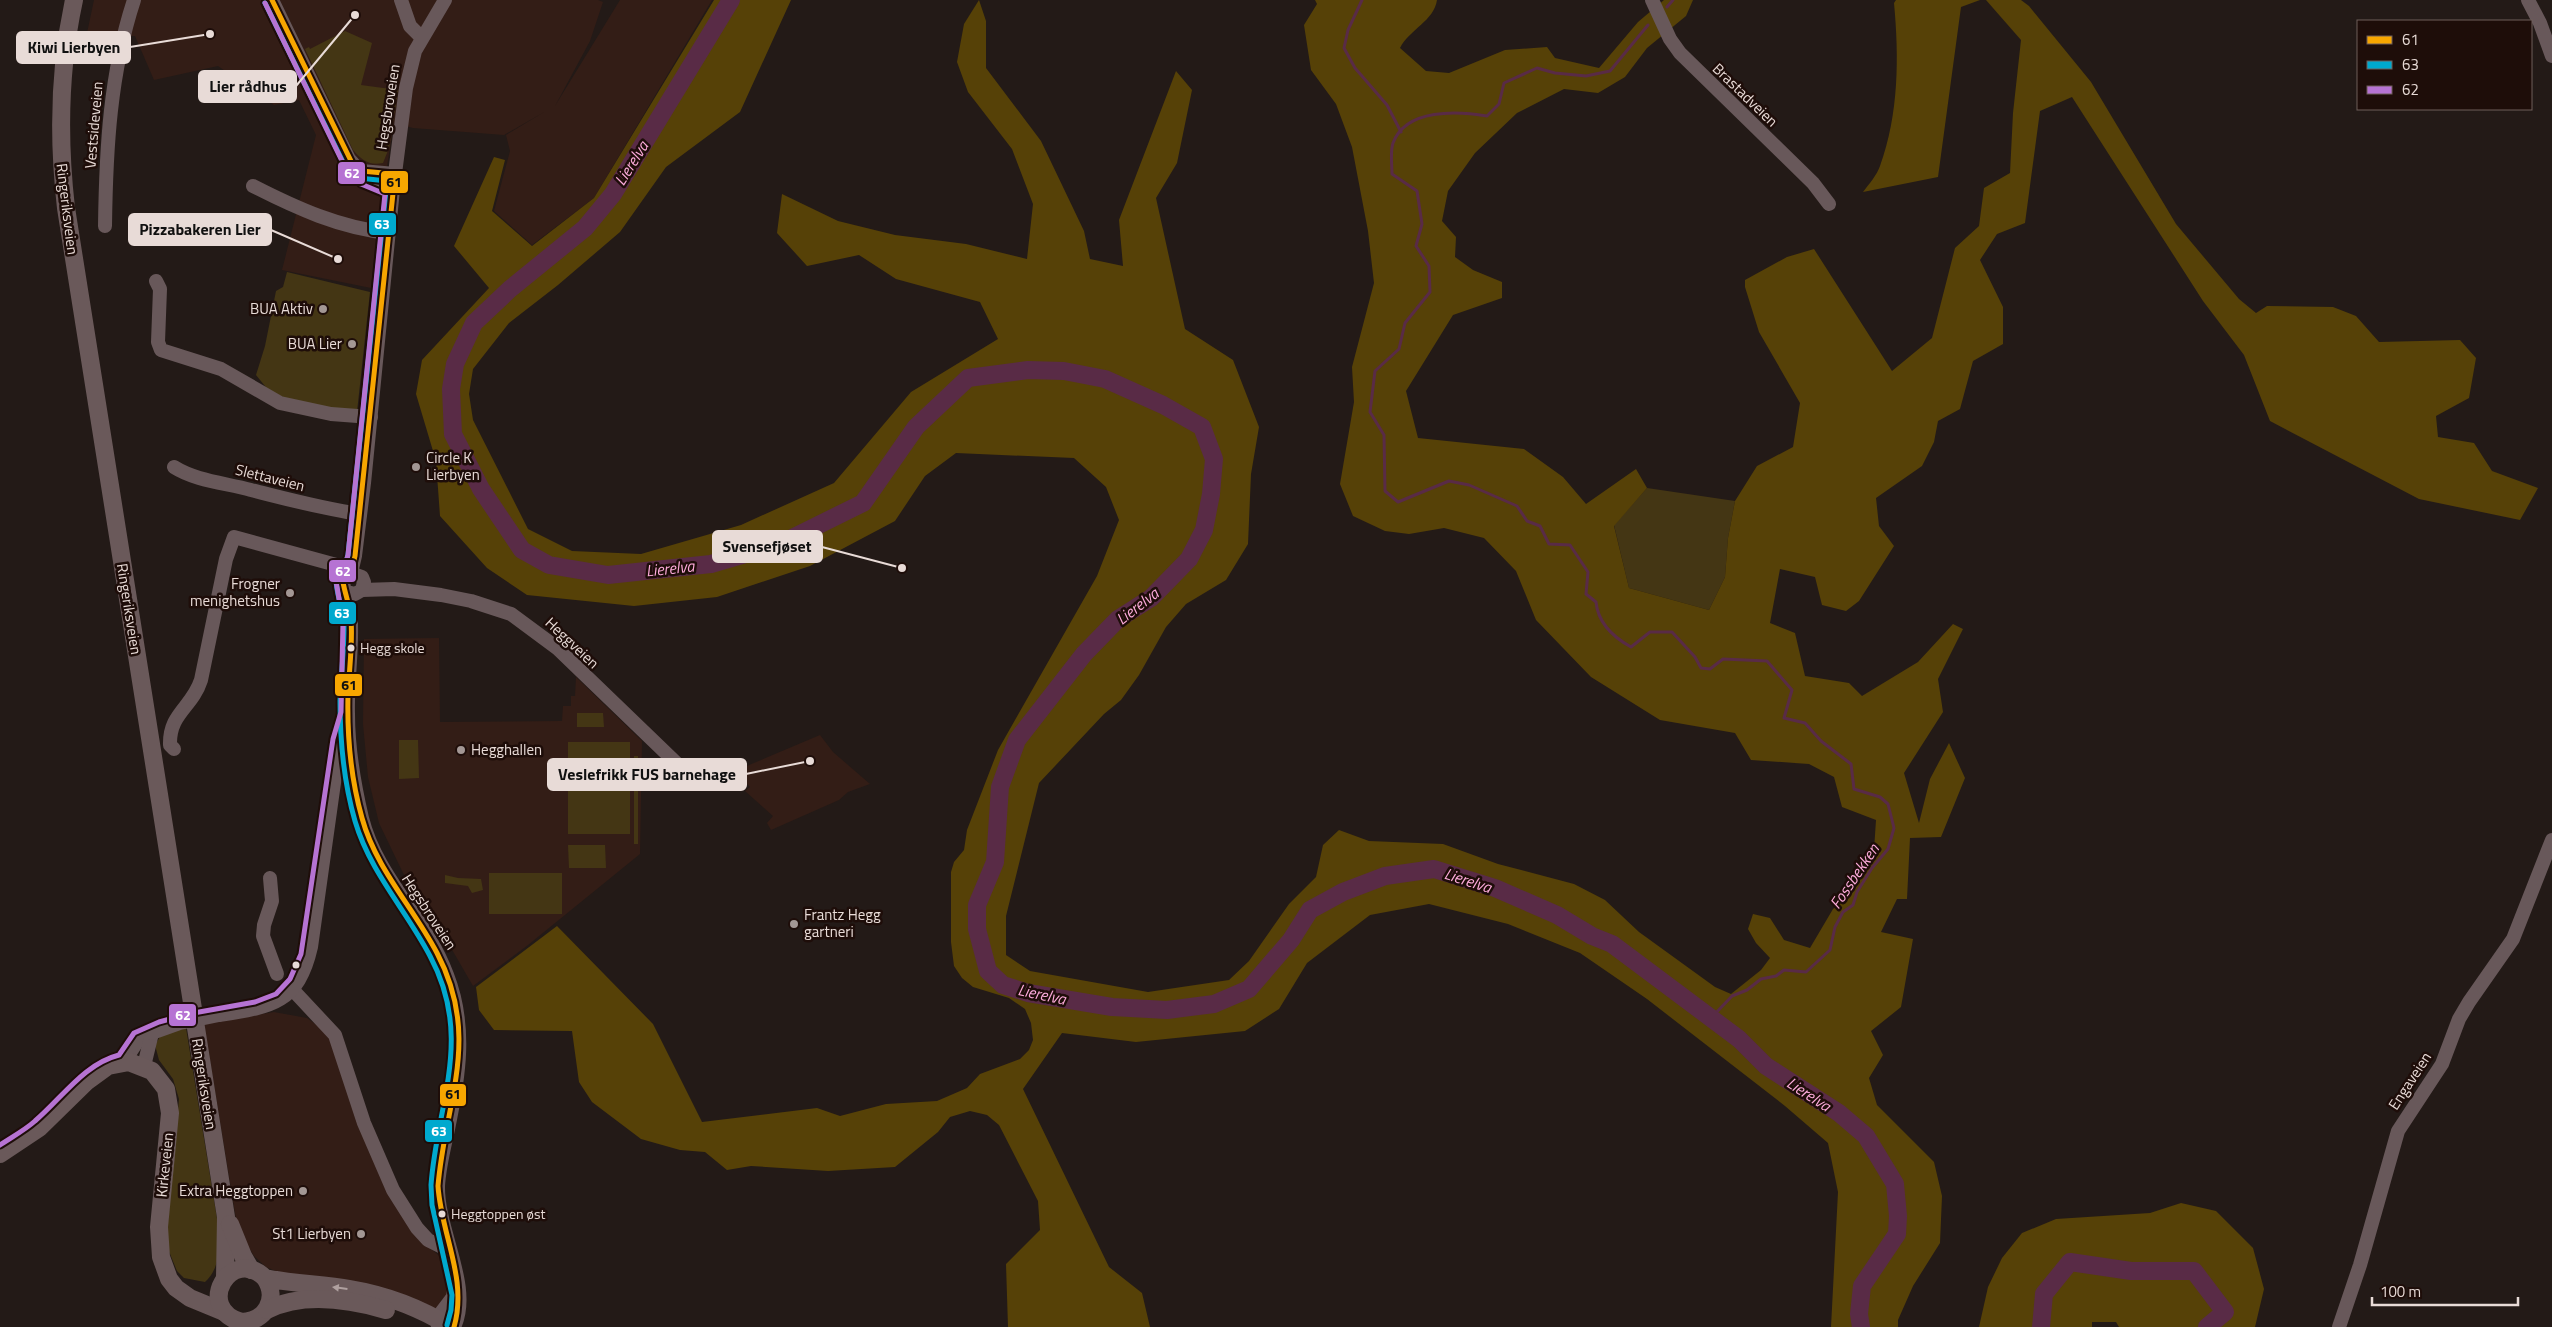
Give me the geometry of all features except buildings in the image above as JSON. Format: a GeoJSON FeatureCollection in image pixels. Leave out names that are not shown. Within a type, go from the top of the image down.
{"type":"FeatureCollection","features":[{"type":"Feature","properties":{"kind":"main road","name":"Ringeriksveien"},"geometry":{"type":"LineString","coordinates":[[74,0],[65,55],[61,101],[61,162],[66,208],[226,1217],[222,1282]]}},
{"type":"Feature","properties":{"kind":"main road"},"geometry":{"type":"LineString","coordinates":[[0,1154],[39,1128],[98,1072],[108,1066],[124,1062],[144,1066]]}},
{"type":"Feature","properties":{"kind":"main road","name":"Kirkeveien"},"geometry":{"type":"LineString","coordinates":[[144,1066],[160,1079],[170,1100],[158,1240],[161,1257],[169,1279],[185,1295],[224,1312]]}},
{"type":"Feature","properties":{"kind":"main road","name":"Ringeriksveien"},"geometry":{"type":"LineString","coordinates":[[226,1217],[258,1274]]}},
{"type":"Feature","properties":{"kind":"main road"},"geometry":{"type":"LineString","coordinates":[[168,1272],[195,1289],[202,1290],[222,1282],[236,1270],[366,1292],[408,1304],[441,1325]]}},
{"type":"Feature","properties":{"kind":"main road"},"geometry":{"type":"LineString","coordinates":[[258,1274],[271,1294],[267,1310]]}},
{"type":"Feature","properties":{"kind":"main road"},"geometry":{"type":"LineString","coordinates":[[222,1282],[219,1300],[224,1312],[234,1320],[248,1322],[260,1317],[267,1310],[295,1301],[314,1299],[351,1302],[441,1325]]}},
{"type":"Feature","properties":{"kind":"street","name":"Vestsideveien"},"geometry":{"type":"LineString","coordinates":[[105,226],[107,154],[114,73],[134,0]]}},
{"type":"Feature","properties":{"kind":"street"},"geometry":{"type":"LineString","coordinates":[[272,0],[349,159],[366,178],[374,183],[393,189]]}},
{"type":"Feature","properties":{"kind":"street"},"geometry":{"type":"LineString","coordinates":[[401,0],[410,26],[421,37]]}},
{"type":"Feature","properties":{"kind":"street","name":"Hegsbroveien"},"geometry":{"type":"LineString","coordinates":[[441,1325],[460,1304],[460,1294],[448,1246],[438,1188],[458,1076],[460,1053],[458,1016],[452,990],[442,961],[386,876],[369,840],[356,789],[348,713],[355,556],[395,174],[410,66],[421,37],[445,0]]}},
{"type":"Feature","properties":{"kind":"street","name":"Brastadveien"},"geometry":{"type":"LineString","coordinates":[[1652,0],[1670,39],[1680,53],[1813,183],[1829,204]]}},
{"type":"Feature","properties":{"kind":"street"},"geometry":{"type":"LineString","coordinates":[[2528,0],[2544,31],[2552,56]]}},
{"type":"Feature","properties":{"kind":"street"},"geometry":{"type":"LineString","coordinates":[[361,171],[395,174]]}},
{"type":"Feature","properties":{"kind":"street"},"geometry":{"type":"LineString","coordinates":[[252,186],[303,211],[351,226],[389,233]]}},
{"type":"Feature","properties":{"kind":"street"},"geometry":{"type":"LineString","coordinates":[[156,280],[160,289],[159,348],[221,370],[280,403],[332,414],[371,417]]}},
{"type":"Feature","properties":{"kind":"street","name":"Slettaveien"},"geometry":{"type":"LineString","coordinates":[[174,467],[188,474],[218,482],[328,509],[360,514]]}},
{"type":"Feature","properties":{"kind":"street","name":"Heggveien"},"geometry":{"type":"LineString","coordinates":[[174,749],[170,745],[171,728],[178,713],[192,700],[198,687],[226,559],[234,537],[306,556],[327,564],[340,566],[355,583],[385,584],[394,589],[472,601],[511,614],[556,648],[696,781]]}},
{"type":"Feature","properties":{"kind":"street"},"geometry":{"type":"LineString","coordinates":[[124,1062],[140,1039],[152,1033],[180,1023],[270,1005],[280,1000],[292,989],[300,977],[310,947],[340,740],[348,713]]}},
{"type":"Feature","properties":{"kind":"street","name":"Engaveien"},"geometry":{"type":"LineString","coordinates":[[2339,1327],[2360,1265],[2398,1131],[2442,1064],[2457,1025],[2469,1002],[2513,939],[2552,840]]}},
{"type":"Feature","properties":{"kind":"street"},"geometry":{"type":"LineString","coordinates":[[270,878],[272,901],[264,924],[264,936],[277,974]]}},
{"type":"Feature","properties":{"kind":"street"},"geometry":{"type":"LineString","coordinates":[[292,989],[334,1035],[364,1123],[398,1198],[425,1237],[442,1248],[448,1246]]}},
{"type":"Feature","properties":{"kind":"street"},"geometry":{"type":"LineString","coordinates":[[144,1066],[152,1033]]}},
{"type":"Feature","properties":{"kind":"street"},"geometry":{"type":"LineString","coordinates":[[441,1325],[453,1297],[456,1280]]}},
{"type":"Feature","properties":{"kind":"shaded area"},"geometry":{"type":"Polygon","coordinates":[[[94,0],[598,0],[603,2],[590,41],[555,106],[620,0],[712,0],[594,198],[532,245],[494,211],[510,151],[506,135],[546,111],[504,135],[413,128],[394,123],[377,228],[371,288],[282,270],[316,135],[299,100],[274,105],[218,66],[154,80],[135,36],[107,36],[87,33],[94,0]]]}},
{"type":"Feature","properties":{"kind":"shaded area"},"geometry":{"type":"Polygon","coordinates":[[[714,0],[791,0],[740,112],[666,167],[620,232],[558,285],[509,323],[473,369],[469,394],[473,420],[528,529],[572,551],[641,554],[741,525],[834,483],[911,392],[998,339],[980,302],[896,279],[859,255],[807,266],[777,233],[782,194],[838,221],[895,235],[966,244],[1027,259],[1033,204],[1012,149],[968,92],[957,62],[964,24],[979,0],[986,21],[986,68],[1041,141],[1084,231],[1090,259],[1123,266],[1119,220],[1176,71],[1192,90],[1177,163],[1156,198],[1185,329],[1233,360],[1259,427],[1251,474],[1248,544],[1226,580],[1186,604],[1166,627],[1139,675],[1121,700],[1104,714],[1039,783],[1006,916],[1006,955],[1030,971],[1148,992],[1229,980],[1249,961],[1289,904],[1316,877],[1323,845],[1339,830],[1369,841],[1443,844],[1498,864],[1574,884],[1605,900],[1639,932],[1715,987],[1731,994],[1761,970],[1770,958],[1756,943],[1748,929],[1753,914],[1770,918],[1784,940],[1810,948],[1833,909],[1846,899],[1874,850],[1876,820],[1842,807],[1834,777],[1809,764],[1751,760],[1735,733],[1660,720],[1591,677],[1536,620],[1516,571],[1484,538],[1444,528],[1409,534],[1385,531],[1353,516],[1340,484],[1354,402],[1352,367],[1374,283],[1368,231],[1352,147],[1336,104],[1311,70],[1304,25],[1317,4],[1315,0],[1437,0],[1431,14],[1404,41],[1400,48],[1426,71],[1449,73],[1505,50],[1547,47],[1555,58],[1599,68],[1638,22],[1664,0],[1693,0],[1686,16],[1647,48],[1625,77],[1598,93],[1564,89],[1517,113],[1475,153],[1448,191],[1442,221],[1456,237],[1455,257],[1473,270],[1502,282],[1502,298],[1453,315],[1406,391],[1418,438],[1524,449],[1563,477],[1586,504],[1636,469],[1647,488],[1614,526],[1629,588],[1709,610],[1725,577],[1728,538],[1735,501],[1757,466],[1793,447],[1800,403],[1759,332],[1745,287],[1745,280],[1787,257],[1814,249],[1892,371],[1932,338],[1955,248],[1979,226],[1984,188],[2010,173],[2013,113],[2021,40],[1986,0],[2021,0],[2029,6],[2091,82],[2176,224],[2239,299],[2256,313],[2267,306],[2333,307],[2356,316],[2379,342],[2460,340],[2476,358],[2469,398],[2436,416],[2438,437],[2474,443],[2492,471],[2538,488],[2520,520],[2419,499],[2270,421],[2244,355],[2203,301],[2072,97],[2040,111],[2025,223],[1997,234],[1980,260],[2003,307],[2003,344],[1973,361],[1960,409],[1938,421],[1934,442],[1922,466],[1876,498],[1879,526],[1894,546],[1859,601],[1846,611],[1822,605],[1815,577],[1780,569],[1770,623],[1795,633],[1805,676],[1849,683],[1862,696],[1918,662],[1953,624],[1963,629],[1938,679],[1943,712],[1904,773],[1919,823],[1930,779],[1949,743],[1965,778],[1941,837],[1910,838],[1907,899],[1897,899],[1881,932],[1913,939],[1901,1007],[1871,1031],[1883,1055],[1869,1078],[1877,1105],[1934,1162],[1942,1196],[1940,1243],[1913,1286],[1898,1320],[1898,1327],[1831,1327],[1838,1192],[1828,1143],[1785,1106],[1647,999],[1580,953],[1508,924],[1429,904],[1370,915],[1307,963],[1279,1009],[1245,1031],[1136,1042],[1062,1033],[1023,1089],[1109,1267],[1142,1293],[1150,1327],[1008,1327],[1006,1264],[1040,1230],[1038,1201],[999,1125],[987,1115],[970,1111],[950,1117],[938,1132],[895,1167],[828,1171],[751,1166],[727,1170],[705,1152],[680,1150],[641,1139],[592,1102],[579,1082],[572,1031],[494,1030],[479,1010],[476,987],[557,926],[653,1024],[702,1122],[817,1108],[840,1116],[886,1104],[937,1101],[967,1088],[980,1074],[1020,1059],[1029,1050],[1033,1040],[1031,1023],[1025,1009],[1009,998],[973,987],[962,978],[954,966],[951,942],[951,872],[954,862],[964,850],[967,830],[998,750],[1097,576],[1119,520],[1106,487],[1074,458],[956,453],[925,476],[895,521],[810,566],[717,597],[634,606],[527,595],[487,568],[440,516],[436,461],[416,394],[422,360],[489,288],[454,246],[494,157],[505,160],[492,211],[532,246],[594,198],[714,0]]]}},
{"type":"Feature","properties":{"kind":"shaded area"},"geometry":{"type":"Polygon","coordinates":[[[1896,0],[1980,0],[1961,7],[1938,177],[1863,192],[1879,169],[1891,126],[1897,65],[1894,3],[1896,0]]]}},
{"type":"Feature","properties":{"kind":"shaded area"},"geometry":{"type":"Polygon","coordinates":[[[345,31],[372,43],[361,85],[398,90],[389,148],[383,163],[374,164],[366,161],[353,150],[305,49],[309,47],[310,49],[345,31]]]}},
{"type":"Feature","properties":{"kind":"shaded area"},"geometry":{"type":"Polygon","coordinates":[[[287,272],[370,292],[357,412],[295,402],[269,391],[256,375],[265,346],[276,291],[283,287],[287,272]]]}},
{"type":"Feature","properties":{"kind":"shaded area"},"geometry":{"type":"Polygon","coordinates":[[[1647,488],[1735,501],[1728,538],[1725,577],[1709,610],[1629,588],[1614,525],[1647,488]]]}},
{"type":"Feature","properties":{"kind":"shaded area","name":"Hegg skole"},"geometry":{"type":"Polygon","coordinates":[[[439,638],[440,722],[562,721],[563,706],[571,706],[571,696],[575,696],[576,677],[642,741],[640,854],[528,945],[473,986],[436,922],[403,873],[379,823],[368,777],[363,724],[364,639],[439,638]]]}},
{"type":"Feature","properties":{"kind":"shaded area"},"geometry":{"type":"Polygon","coordinates":[[[577,713],[603,713],[604,727],[577,727],[577,713]]]}},
{"type":"Feature","properties":{"kind":"shaded area"},"geometry":{"type":"Polygon","coordinates":[[[820,735],[833,752],[870,784],[848,792],[839,800],[771,830],[767,823],[773,816],[745,791],[750,787],[735,771],[820,735]]]}},
{"type":"Feature","properties":{"kind":"shaded area"},"geometry":{"type":"Polygon","coordinates":[[[399,740],[418,740],[419,778],[399,779],[399,740]]]}},
{"type":"Feature","properties":{"kind":"shaded area"},"geometry":{"type":"Polygon","coordinates":[[[568,742],[630,742],[630,834],[568,834],[568,742]]]}},
{"type":"Feature","properties":{"kind":"shaded area"},"geometry":{"type":"Polygon","coordinates":[[[634,756],[638,756],[638,844],[634,844],[634,756]]]}},
{"type":"Feature","properties":{"kind":"shaded area"},"geometry":{"type":"Polygon","coordinates":[[[568,845],[605,845],[606,868],[569,868],[568,845]]]}},
{"type":"Feature","properties":{"kind":"shaded area"},"geometry":{"type":"Polygon","coordinates":[[[489,873],[562,873],[562,914],[489,914],[489,873]]]}},
{"type":"Feature","properties":{"kind":"shaded area"},"geometry":{"type":"Polygon","coordinates":[[[445,875],[458,878],[481,879],[483,890],[472,893],[468,886],[445,883],[445,875]]]}},
{"type":"Feature","properties":{"kind":"shaded area"},"geometry":{"type":"Polygon","coordinates":[[[274,1012],[307,1018],[322,1029],[332,1042],[417,1237],[444,1260],[451,1275],[449,1292],[437,1308],[426,1308],[282,1274],[266,1267],[254,1256],[243,1238],[236,1219],[204,1024],[274,1012]]]}},
{"type":"Feature","properties":{"kind":"shaded area"},"geometry":{"type":"Polygon","coordinates":[[[186,1028],[219,1231],[219,1252],[216,1265],[214,1271],[205,1282],[184,1278],[177,1271],[166,1244],[179,1099],[173,1079],[159,1060],[155,1045],[161,1035],[186,1028]]]}},
{"type":"Feature","properties":{"kind":"shaded area"},"geometry":{"type":"Polygon","coordinates":[[[2181,1203],[2216,1211],[2253,1248],[2264,1289],[2255,1327],[2119,1327],[2116,1322],[2092,1322],[2092,1327],[1979,1327],[1988,1287],[2002,1258],[2022,1233],[2056,1219],[2150,1213],[2181,1203]]]}},
{"type":"Feature","properties":{"kind":"waterway","name":"Lierelva"},"geometry":{"type":"LineString","coordinates":[[731,0],[613,194],[585,228],[510,289],[474,323],[455,364],[451,389],[453,434],[481,489],[522,550],[549,565],[608,575],[711,564],[780,544],[863,503],[916,427],[968,378],[1028,370],[1064,371],[1105,379],[1163,405],[1202,427],[1214,459],[1211,494],[1204,530],[1189,559],[1151,598],[1118,619],[1084,654],[1017,740],[1000,787],[995,862],[977,905],[977,929],[988,971],[1003,985],[1028,993],[1112,1007],[1167,1010],[1214,1004],[1249,989],[1291,940],[1310,910],[1343,892],[1385,876],[1434,869],[1495,888],[1557,915],[1592,936],[1612,944],[1739,1039],[1766,1066],[1839,1113],[1866,1136],[1895,1184],[1898,1216],[1897,1234],[1862,1286],[1859,1314],[1861,1327]]}},
{"type":"Feature","properties":{"kind":"waterway"},"geometry":{"type":"LineString","coordinates":[[1362,0],[1348,30],[1344,48],[1355,68],[1387,105],[1401,132]]}},
{"type":"Feature","properties":{"kind":"waterway","name":"Fossbekken"},"geometry":{"type":"LineString","coordinates":[[1667,7],[1673,0]]}},
{"type":"Feature","properties":{"kind":"waterway","name":"Fossbekken"},"geometry":{"type":"LineString","coordinates":[[1648,25],[1610,71],[1586,76],[1555,73],[1537,68],[1504,83],[1499,104],[1487,116],[1462,113],[1434,115],[1409,123],[1400,132],[1392,147],[1392,174],[1417,191],[1422,224],[1416,246],[1429,266],[1430,292],[1405,323],[1399,349],[1375,371],[1370,412],[1384,435],[1385,491],[1398,502],[1449,481],[1469,485],[1517,506],[1527,521],[1540,526],[1549,544],[1570,545],[1588,572],[1586,594],[1596,602],[1597,610],[1603,623],[1618,639],[1631,647],[1650,632],[1672,632],[1695,657],[1701,668],[1710,669],[1723,659],[1767,661],[1792,690],[1784,718],[1805,723],[1821,741],[1851,764],[1854,789],[1880,797],[1888,804],[1894,828],[1888,849],[1872,868],[1857,892],[1853,905],[1843,912],[1835,927],[1830,950],[1806,972],[1784,970],[1776,976],[1761,979],[1747,990],[1732,996],[1711,1018]]}},
{"type":"Feature","properties":{"kind":"waterway","name":"Lierelva"},"geometry":{"type":"LineString","coordinates":[[2041,1327],[2044,1294],[2070,1262],[2131,1271],[2194,1271],[2225,1312],[2207,1327]]}},
{"type":"Feature","properties":{"kind":"transit line","name":"61"},"geometry":{"type":"LineString","coordinates":[[272,0],[353,165],[361,171],[395,174],[355,556],[351,573],[343,582],[351,619],[348,726],[355,788],[368,837],[386,871],[437,953],[450,984],[457,1014],[459,1042],[457,1070],[438,1186],[458,1291],[454,1327]]}},
{"type":"Feature","properties":{"kind":"transit line","name":"63"},"geometry":{"type":"LineString","coordinates":[[265,3],[347,170],[359,178],[387,181],[348,555],[344,569],[336,581],[344,626],[340,701],[341,731],[343,762],[348,792],[362,840],[379,874],[430,956],[443,986],[450,1015],[451,1043],[449,1070],[434,1155],[431,1185],[432,1205],[452,1295],[447,1325]]}},
{"type":"Feature","properties":{"kind":"transit line","name":"62"},"geometry":{"type":"LineString","coordinates":[[0,1145],[31,1124],[84,1074],[106,1059],[119,1055],[134,1033],[159,1022],[188,1014],[255,1002],[276,994],[290,979],[301,954],[333,739],[341,712],[343,622],[336,581],[344,569],[348,555],[385,194],[361,184],[343,163],[265,3]]}},
{"type":"Feature","properties":{"kind":"place","name":"Lier rådhus"},"geometry":{"type":"Point","coordinates":[355,15]}},
{"type":"Feature","properties":{"kind":"place","name":"Kiwi Lierbyen"},"geometry":{"type":"Point","coordinates":[210,34]}},
{"type":"Feature","properties":{"kind":"place","name":"Pizzabakeren Lier"},"geometry":{"type":"Point","coordinates":[338,259]}},
{"type":"Feature","properties":{"kind":"place","name":"BUA Aktiv"},"geometry":{"type":"Point","coordinates":[323,309]}},
{"type":"Feature","properties":{"kind":"place","name":"BUA Lier"},"geometry":{"type":"Point","coordinates":[352,344]}},
{"type":"Feature","properties":{"kind":"place","name":"Circle K Lierbyen"},"geometry":{"type":"Point","coordinates":[416,467]}},
{"type":"Feature","properties":{"kind":"place","name":"Svensefjøset"},"geometry":{"type":"Point","coordinates":[902,568]}},
{"type":"Feature","properties":{"kind":"place","name":"Frogner menighetshus"},"geometry":{"type":"Point","coordinates":[290,593]}},
{"type":"Feature","properties":{"kind":"place","name":"Hegg skole"},"geometry":{"type":"Point","coordinates":[351,648]}},
{"type":"Feature","properties":{"kind":"place","name":"Hegghallen"},"geometry":{"type":"Point","coordinates":[461,750]}},
{"type":"Feature","properties":{"kind":"place","name":"Veslefrikk FUS barnehage"},"geometry":{"type":"Point","coordinates":[810,761]}},
{"type":"Feature","properties":{"kind":"place","name":"Frantz Hegg gartneri"},"geometry":{"type":"Point","coordinates":[794,924]}},
{"type":"Feature","properties":{"kind":"place","name":"Extra Heggtoppen"},"geometry":{"type":"Point","coordinates":[303,1191]}},
{"type":"Feature","properties":{"kind":"place","name":"Heggtoppen øst"},"geometry":{"type":"Point","coordinates":[442,1214]}},
{"type":"Feature","properties":{"kind":"place","name":"St1 Lierbyen"},"geometry":{"type":"Point","coordinates":[361,1234]}}]}
